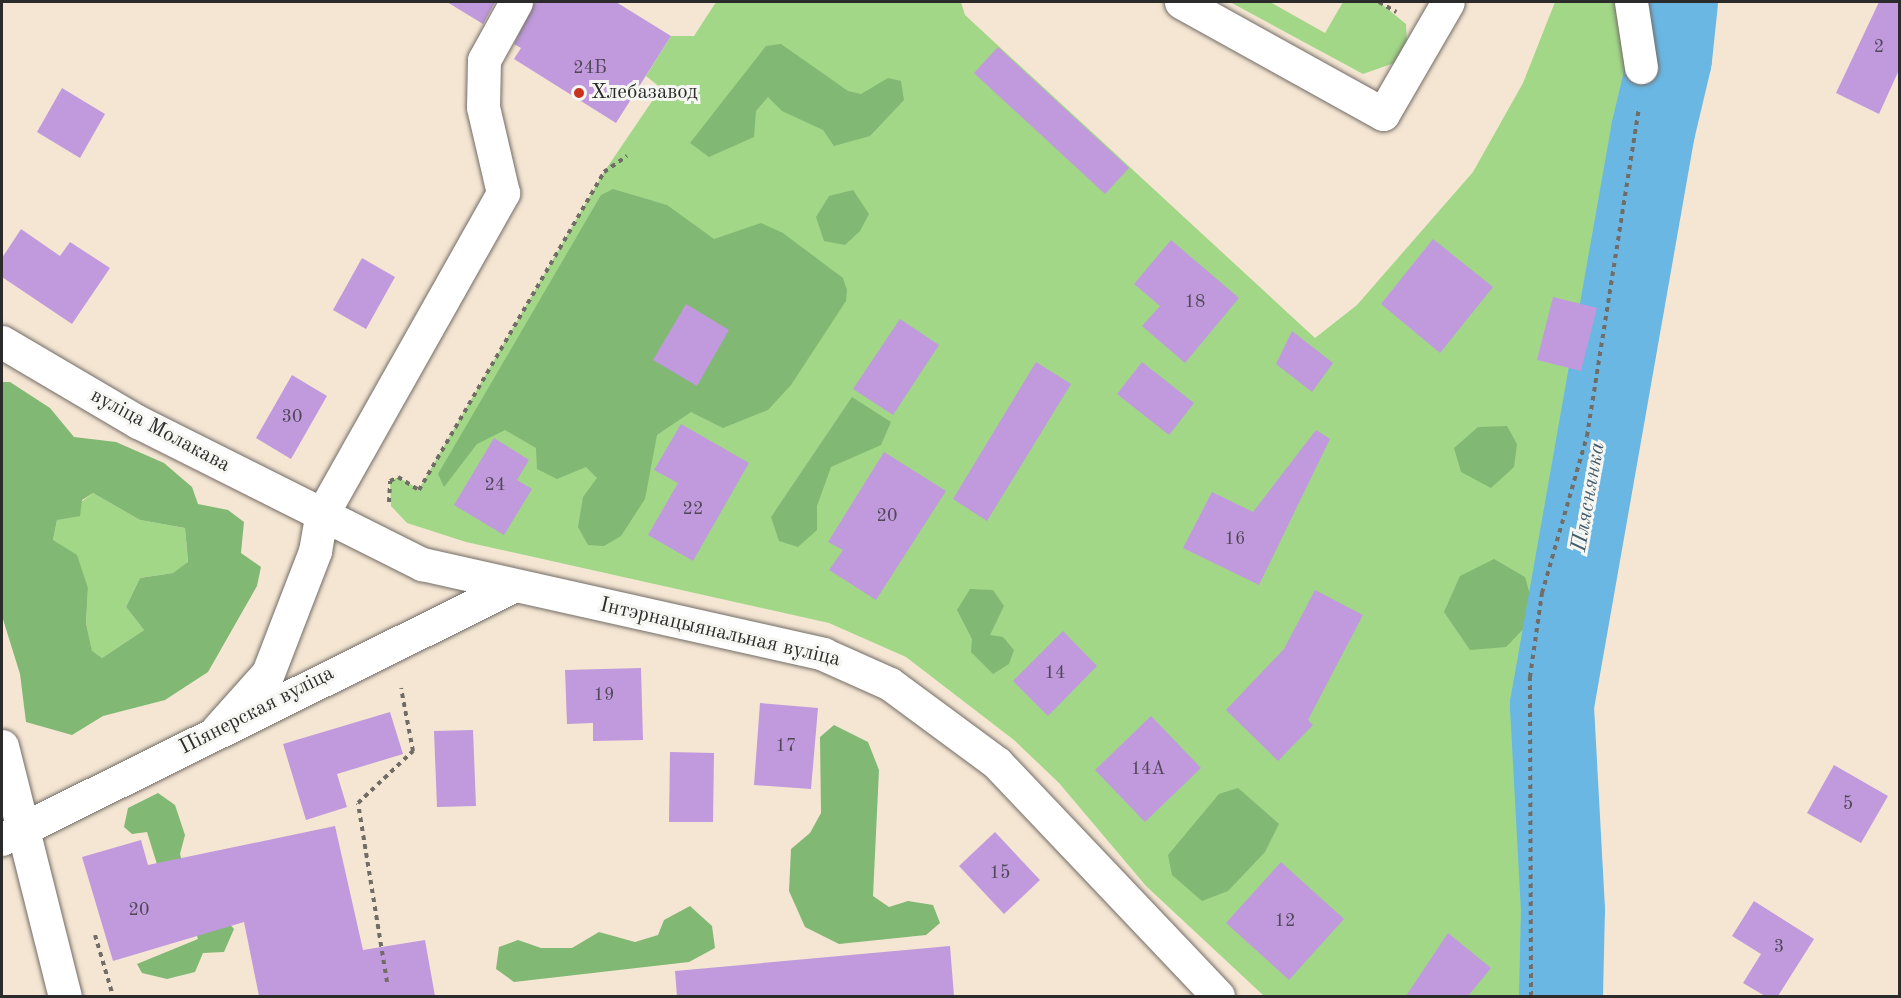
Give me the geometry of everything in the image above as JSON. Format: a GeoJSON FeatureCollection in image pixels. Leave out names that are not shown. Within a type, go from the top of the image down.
{"type":"FeatureCollection","features":[{"type":"Feature","properties":{"kind":"main road"},"geometry":{"type":"LineString","coordinates":[[217,730],[268,673],[315,551],[321,516],[503,193],[483,107],[484,60],[516,2]]}},
{"type":"Feature","properties":{"kind":"main road"},"geometry":{"type":"LineString","coordinates":[[1181,2],[1383,114],[1448,2]]}},
{"type":"Feature","properties":{"kind":"main road"},"geometry":{"type":"LineString","coordinates":[[1631,2],[1641,67]]}},
{"type":"Feature","properties":{"kind":"main road","name":"вуліца Молакава"},"geometry":{"type":"LineString","coordinates":[[2,342],[138,422],[321,516]]}},
{"type":"Feature","properties":{"kind":"main road","name":"Інтэрнацыянальная вуліца"},"geometry":{"type":"LineString","coordinates":[[321,516],[422,564],[823,654],[890,684],[997,763],[1218,996]]}},
{"type":"Feature","properties":{"kind":"main road","name":"Піянерская вуліца"},"geometry":{"type":"LineString","coordinates":[[11,835],[217,730],[513,586]]}},
{"type":"Feature","properties":{"kind":"main road"},"geometry":{"type":"LineString","coordinates":[[2,746],[11,835],[65,996]]}},
{"type":"Feature","properties":{"kind":"path"},"geometry":{"type":"LineString","coordinates":[[1531,996],[1530,677],[1542,593],[1587,436],[1637,137],[1641,67]]}},
{"type":"Feature","properties":{"kind":"path"},"geometry":{"type":"LineString","coordinates":[[391,506],[390,481],[398,477],[418,490],[604,172],[627,156]]}},
{"type":"Feature","properties":{"kind":"path"},"geometry":{"type":"LineString","coordinates":[[387,982],[358,803],[412,751],[398,675]]}},
{"type":"Feature","properties":{"kind":"path"},"geometry":{"type":"LineString","coordinates":[[94,929],[113,996]]}},
{"type":"Feature","properties":{"kind":"green space"},"geometry":{"type":"Polygon","coordinates":[[[716,2],[961,2],[965,15],[1315,338],[1357,305],[1473,172],[1523,83],[1555,2],[1631,2],[1641,67],[1637,136],[1651,144],[1552,705],[1563,910],[1560,996],[1264,996],[1146,886],[1059,783],[1014,740],[906,657],[829,623],[466,542],[407,523],[391,506],[390,481],[398,477],[419,489],[604,172],[661,88],[646,76],[671,36],[694,36],[716,2]]]}},
{"type":"Feature","properties":{"kind":"green space"},"geometry":{"type":"Polygon","coordinates":[[[1230,2],[1270,2],[1325,33],[1343,2],[1379,2],[1406,24],[1407,45],[1400,61],[1363,74],[1230,2]]]}},
{"type":"Feature","properties":{"kind":"green space"},"geometry":{"type":"Polygon","coordinates":[[[781,44],[848,91],[861,94],[888,78],[901,81],[904,100],[870,136],[834,146],[823,130],[782,111],[768,97],[756,111],[754,137],[709,157],[690,143],[766,46],[781,44]]]}},
{"type":"Feature","properties":{"kind":"green space"},"geometry":{"type":"Polygon","coordinates":[[[613,189],[667,205],[714,239],[761,223],[783,233],[843,278],[847,290],[846,301],[791,385],[768,410],[723,428],[691,412],[657,435],[645,499],[621,536],[604,546],[588,545],[578,527],[583,497],[597,478],[586,467],[557,479],[537,469],[536,448],[505,430],[477,444],[444,487],[438,474],[601,195],[613,189]]]}},
{"type":"Feature","properties":{"kind":"green space"},"geometry":{"type":"Polygon","coordinates":[[[853,190],[869,214],[860,231],[845,245],[824,241],[816,217],[829,196],[853,190]]]}},
{"type":"Feature","properties":{"kind":"green space"},"geometry":{"type":"Polygon","coordinates":[[[2,382],[10,382],[50,408],[74,437],[116,442],[164,463],[192,487],[198,504],[228,510],[244,522],[241,553],[261,567],[257,586],[208,672],[165,700],[103,716],[72,735],[26,722],[20,674],[2,616],[2,382]],[[93,493],[82,500],[80,516],[57,520],[53,540],[77,555],[88,588],[86,623],[92,651],[102,658],[144,630],[126,607],[140,578],[173,573],[188,562],[185,528],[140,520],[93,493]]]}},
{"type":"Feature","properties":{"kind":"green space"},"geometry":{"type":"Polygon","coordinates":[[[852,397],[891,422],[881,445],[831,467],[817,506],[817,530],[798,547],[779,541],[771,517],[852,397]]]}},
{"type":"Feature","properties":{"kind":"green space"},"geometry":{"type":"Polygon","coordinates":[[[1507,426],[1517,444],[1514,467],[1491,488],[1461,472],[1454,448],[1478,427],[1507,426]]]}},
{"type":"Feature","properties":{"kind":"green space"},"geometry":{"type":"Polygon","coordinates":[[[93,493],[140,520],[185,528],[188,563],[173,573],[140,578],[126,607],[144,630],[102,658],[92,652],[86,623],[88,588],[53,540],[57,520],[93,493]]]}},
{"type":"Feature","properties":{"kind":"green space"},"geometry":{"type":"Polygon","coordinates":[[[1494,559],[1525,577],[1536,616],[1506,647],[1470,650],[1444,612],[1460,576],[1494,559]]]}},
{"type":"Feature","properties":{"kind":"green space"},"geometry":{"type":"Polygon","coordinates":[[[970,589],[993,590],[1004,606],[990,635],[1003,637],[1014,650],[1009,664],[993,674],[971,652],[972,639],[957,610],[970,589]]]}},
{"type":"Feature","properties":{"kind":"green space"},"geometry":{"type":"Polygon","coordinates":[[[834,725],[868,742],[879,770],[873,896],[889,907],[908,901],[933,905],[940,923],[926,935],[839,944],[805,927],[789,891],[791,849],[810,833],[821,813],[820,737],[834,725]]]}},
{"type":"Feature","properties":{"kind":"green space"},"geometry":{"type":"Polygon","coordinates":[[[1238,788],[1279,824],[1265,852],[1228,891],[1202,901],[1172,875],[1168,855],[1219,794],[1238,788]]]}},
{"type":"Feature","properties":{"kind":"green space"},"geometry":{"type":"Polygon","coordinates":[[[158,793],[175,805],[185,835],[180,854],[186,874],[234,929],[224,952],[203,953],[195,972],[167,979],[142,973],[137,964],[198,939],[175,868],[160,874],[147,832],[132,834],[124,827],[128,808],[158,793]]]}},
{"type":"Feature","properties":{"kind":"green space"},"geometry":{"type":"Polygon","coordinates":[[[690,906],[712,926],[715,948],[689,962],[514,982],[496,969],[499,947],[518,940],[541,948],[572,948],[599,932],[635,942],[658,935],[664,920],[690,906]]]}},
{"type":"Feature","properties":{"kind":"building"},"geometry":{"type":"Polygon","coordinates":[[[447,2],[495,2],[483,24],[447,2]]]}},
{"type":"Feature","properties":{"kind":"building"},"geometry":{"type":"Polygon","coordinates":[[[535,2],[616,2],[671,36],[616,123],[514,59],[521,48],[514,44],[535,2]]]}},
{"type":"Feature","properties":{"kind":"building"},"geometry":{"type":"Polygon","coordinates":[[[1879,2],[1899,2],[1899,70],[1879,114],[1836,93],[1879,2]]]}},
{"type":"Feature","properties":{"kind":"building"},"geometry":{"type":"Polygon","coordinates":[[[998,47],[1129,168],[1105,194],[974,73],[998,47]]]}},
{"type":"Feature","properties":{"kind":"building"},"geometry":{"type":"Polygon","coordinates":[[[62,88],[105,114],[80,158],[37,132],[62,88]]]}},
{"type":"Feature","properties":{"kind":"building"},"geometry":{"type":"Polygon","coordinates":[[[21,229],[60,256],[70,242],[110,268],[72,324],[2,277],[2,258],[21,229]]]}},
{"type":"Feature","properties":{"kind":"building"},"geometry":{"type":"Polygon","coordinates":[[[1433,239],[1493,287],[1440,353],[1381,304],[1433,239]]]}},
{"type":"Feature","properties":{"kind":"building"},"geometry":{"type":"Polygon","coordinates":[[[1171,240],[1239,298],[1185,363],[1142,326],[1160,306],[1134,284],[1171,240]]]}},
{"type":"Feature","properties":{"kind":"building"},"geometry":{"type":"Polygon","coordinates":[[[362,258],[395,277],[366,329],[333,310],[362,258]]]}},
{"type":"Feature","properties":{"kind":"building"},"geometry":{"type":"Polygon","coordinates":[[[1553,297],[1597,308],[1581,371],[1537,360],[1553,297]]]}},
{"type":"Feature","properties":{"kind":"building"},"geometry":{"type":"Polygon","coordinates":[[[686,304],[729,330],[697,386],[653,360],[686,304]]]}},
{"type":"Feature","properties":{"kind":"building"},"geometry":{"type":"Polygon","coordinates":[[[900,319],[939,345],[893,415],[853,389],[900,319]]]}},
{"type":"Feature","properties":{"kind":"building"},"geometry":{"type":"Polygon","coordinates":[[[1292,331],[1333,363],[1312,392],[1276,364],[1292,331]]]}},
{"type":"Feature","properties":{"kind":"building"},"geometry":{"type":"Polygon","coordinates":[[[1036,362],[1071,384],[987,521],[953,499],[1036,362]]]}},
{"type":"Feature","properties":{"kind":"building"},"geometry":{"type":"Polygon","coordinates":[[[1142,362],[1194,403],[1169,435],[1117,394],[1142,362]]]}},
{"type":"Feature","properties":{"kind":"building"},"geometry":{"type":"Polygon","coordinates":[[[292,375],[327,396],[291,459],[256,438],[292,375]]]}},
{"type":"Feature","properties":{"kind":"building"},"geometry":{"type":"Polygon","coordinates":[[[681,424],[749,463],[693,561],[648,535],[678,483],[654,470],[681,424]]]}},
{"type":"Feature","properties":{"kind":"building"},"geometry":{"type":"Polygon","coordinates":[[[1316,430],[1330,439],[1259,585],[1183,548],[1212,492],[1253,512],[1316,430]]]}},
{"type":"Feature","properties":{"kind":"building"},"geometry":{"type":"Polygon","coordinates":[[[494,438],[529,460],[517,480],[532,489],[504,535],[454,505],[494,438]]]}},
{"type":"Feature","properties":{"kind":"building"},"geometry":{"type":"Polygon","coordinates":[[[884,452],[946,491],[876,600],[829,570],[843,550],[828,542],[884,452]]]}},
{"type":"Feature","properties":{"kind":"building"},"geometry":{"type":"Polygon","coordinates":[[[1315,590],[1363,615],[1308,720],[1313,725],[1278,761],[1226,710],[1284,649],[1315,590]]]}},
{"type":"Feature","properties":{"kind":"building"},"geometry":{"type":"Polygon","coordinates":[[[1063,631],[1097,666],[1048,716],[1013,681],[1063,631]]]}},
{"type":"Feature","properties":{"kind":"building"},"geometry":{"type":"Polygon","coordinates":[[[641,668],[643,740],[593,741],[593,723],[567,724],[565,670],[641,668]]]}},
{"type":"Feature","properties":{"kind":"building"},"geometry":{"type":"Polygon","coordinates":[[[760,703],[818,708],[811,789],[754,785],[760,703]]]}},
{"type":"Feature","properties":{"kind":"building"},"geometry":{"type":"Polygon","coordinates":[[[390,712],[403,754],[337,774],[347,807],[306,820],[283,744],[390,712]]]}},
{"type":"Feature","properties":{"kind":"building"},"geometry":{"type":"Polygon","coordinates":[[[1151,716],[1201,768],[1145,822],[1095,770],[1151,716]]]}},
{"type":"Feature","properties":{"kind":"building"},"geometry":{"type":"Polygon","coordinates":[[[473,730],[476,806],[437,807],[434,731],[473,730]]]}},
{"type":"Feature","properties":{"kind":"building"},"geometry":{"type":"Polygon","coordinates":[[[670,752],[714,753],[713,822],[669,822],[670,752]]]}},
{"type":"Feature","properties":{"kind":"building"},"geometry":{"type":"Polygon","coordinates":[[[1834,765],[1888,796],[1861,843],[1807,813],[1834,765]]]}},
{"type":"Feature","properties":{"kind":"building"},"geometry":{"type":"Polygon","coordinates":[[[335,826],[363,950],[425,940],[435,996],[259,996],[244,922],[113,961],[82,857],[141,840],[148,865],[335,826]]]}},
{"type":"Feature","properties":{"kind":"building"},"geometry":{"type":"Polygon","coordinates":[[[995,832],[1040,880],[1004,914],[959,866],[995,832]]]}},
{"type":"Feature","properties":{"kind":"building"},"geometry":{"type":"Polygon","coordinates":[[[1281,862],[1344,919],[1289,980],[1226,923],[1281,862]]]}},
{"type":"Feature","properties":{"kind":"building"},"geometry":{"type":"Polygon","coordinates":[[[1754,901],[1814,939],[1778,996],[1765,996],[1743,983],[1761,954],[1732,936],[1754,901]]]}},
{"type":"Feature","properties":{"kind":"building"},"geometry":{"type":"Polygon","coordinates":[[[1448,933],[1491,968],[1468,996],[1406,996],[1448,933]]]}},
{"type":"Feature","properties":{"kind":"building"},"geometry":{"type":"Polygon","coordinates":[[[950,946],[954,996],[677,996],[675,971],[950,946]]]}},
{"type":"Feature","properties":{"kind":"waterway","name":"Пляснянка"},"geometry":{"type":"LineString","coordinates":[[1561,996],[1563,910],[1552,705],[1653,131],[1670,59],[1676,2]]}},
{"type":"Feature","properties":{"kind":"place","name":"Хлебазавод"},"geometry":{"type":"Point","coordinates":[579,93]}}]}
